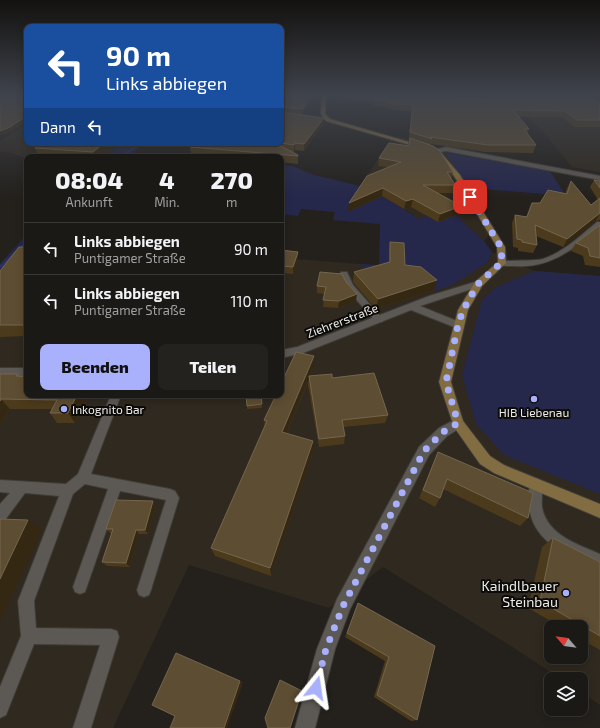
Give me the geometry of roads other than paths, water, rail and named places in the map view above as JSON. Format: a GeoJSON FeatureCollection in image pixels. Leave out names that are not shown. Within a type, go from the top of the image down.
{"type":"FeatureCollection","features":[{"type":"Feature","properties":{"kind":"main road"},"geometry":{"type":"LineString","coordinates":[[359,129],[434,151],[442,156],[456,175],[501,247],[502,262],[478,284],[463,310],[458,325],[446,382],[458,423],[485,460],[499,469],[600,511]]}},
{"type":"Feature","properties":{"kind":"street"},"geometry":{"type":"LineString","coordinates":[[434,151],[446,149],[600,178]]}},
{"type":"Feature","properties":{"kind":"street"},"geometry":{"type":"LineString","coordinates":[[502,262],[532,264],[562,255],[600,224]]}},
{"type":"Feature","properties":{"kind":"street","name":"Ziehrerstraße"},"geometry":{"type":"LineString","coordinates":[[284,353],[299,350],[432,298],[478,284]]}},
{"type":"Feature","properties":{"kind":"street"},"geometry":{"type":"LineString","coordinates":[[412,307],[431,313],[458,325]]}},
{"type":"Feature","properties":{"kind":"street"},"geometry":{"type":"LineString","coordinates":[[0,372],[24,372]]}},
{"type":"Feature","properties":{"kind":"street"},"geometry":{"type":"LineString","coordinates":[[305,728],[326,649],[343,606],[424,451],[443,432],[458,423]]}},
{"type":"Feature","properties":{"kind":"lane"},"geometry":{"type":"LineString","coordinates":[[344,274],[353,291],[379,320]]}},
{"type":"Feature","properties":{"kind":"lane"},"geometry":{"type":"LineString","coordinates":[[0,709],[29,636],[26,601],[68,490],[83,478],[115,398]]}},
{"type":"Feature","properties":{"kind":"lane"},"geometry":{"type":"LineString","coordinates":[[83,478],[170,495],[173,498],[144,590]]}},
{"type":"Feature","properties":{"kind":"lane"},"geometry":{"type":"LineString","coordinates":[[536,484],[533,501],[535,514],[541,528],[547,535],[600,561]]}},
{"type":"Feature","properties":{"kind":"lane"},"geometry":{"type":"LineString","coordinates":[[80,587],[116,485]]}},
{"type":"Feature","properties":{"kind":"lane"},"geometry":{"type":"LineString","coordinates":[[0,486],[68,490]]}},
{"type":"Feature","properties":{"kind":"lane"},"geometry":{"type":"LineString","coordinates":[[0,515],[22,487]]}},
{"type":"Feature","properties":{"kind":"lane"},"geometry":{"type":"LineString","coordinates":[[29,636],[111,637],[82,728]]}},
{"type":"Feature","properties":{"kind":"waterway"},"geometry":{"type":"LineString","coordinates":[[124,154],[136,146]]}},
{"type":"Feature","properties":{"kind":"waterway"},"geometry":{"type":"LineString","coordinates":[[0,267],[24,245]]}},
{"type":"Feature","properties":{"kind":"place","name":"HIB Liebenau"},"geometry":{"type":"Point","coordinates":[534,399]}},
{"type":"Feature","properties":{"kind":"place","name":"Inkognito Bar"},"geometry":{"type":"Point","coordinates":[64,409]}},
{"type":"Feature","properties":{"kind":"place","name":"Kaindlbauer Steinbau"},"geometry":{"type":"Point","coordinates":[566,593]}}]}
